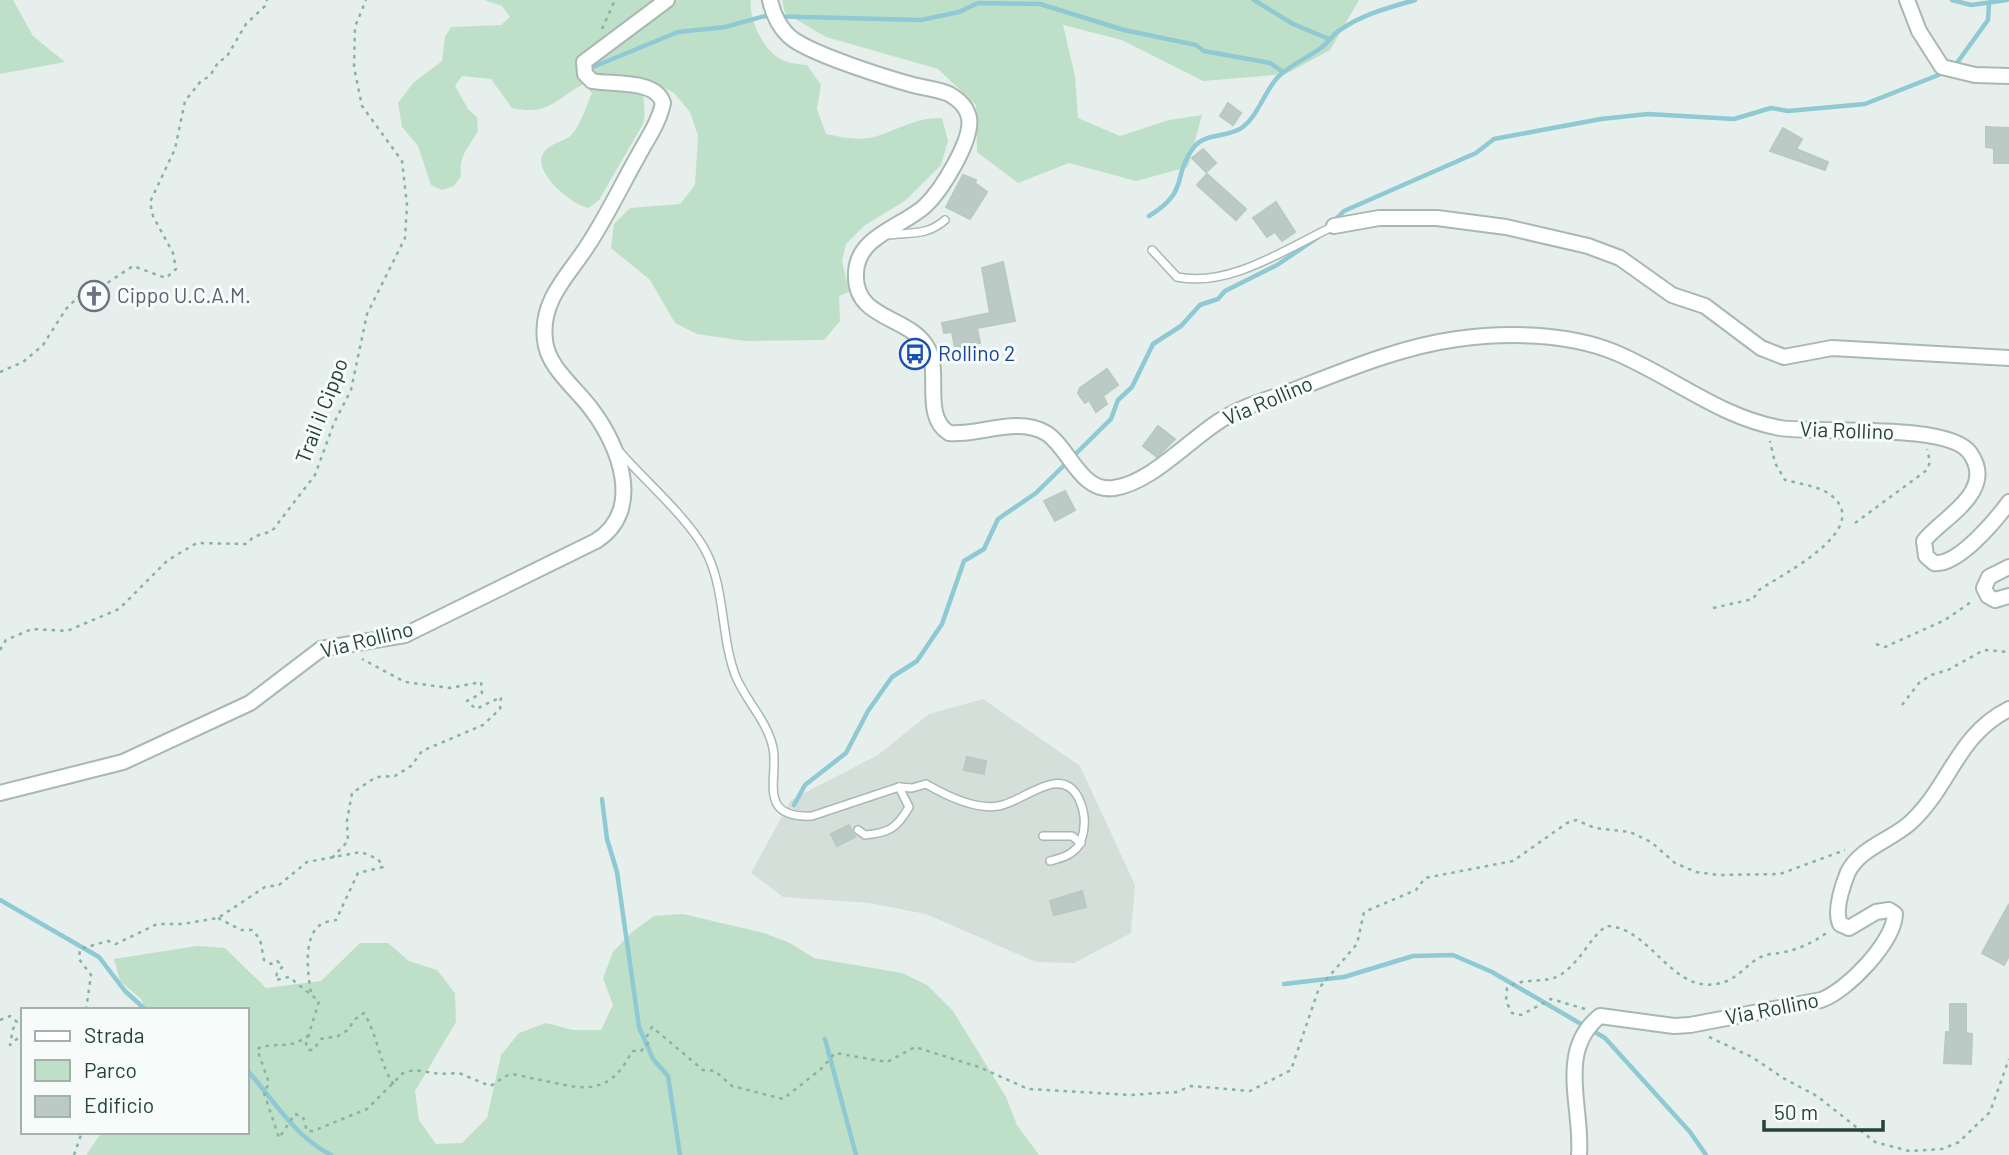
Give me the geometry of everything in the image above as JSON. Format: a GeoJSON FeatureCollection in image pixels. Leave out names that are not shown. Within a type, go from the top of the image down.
{"type":"FeatureCollection","features":[{"type":"Feature","properties":{"kind":"street","name":"Via Rollino"},"geometry":{"type":"LineString","coordinates":[[0,793],[123,762],[250,703],[321,649],[380,640],[421,627],[607,534],[620,518],[624,496],[612,444],[593,411],[553,362],[545,341],[545,331],[552,299],[561,278],[587,247],[619,194],[656,124],[663,103],[659,94],[650,88],[592,81],[585,74],[584,62],[667,0]]}},
{"type":"Feature","properties":{"kind":"street","name":"Via Rollino"},"geometry":{"type":"LineString","coordinates":[[770,0],[778,23],[794,40],[887,77],[948,94],[965,107],[969,119],[968,132],[945,180],[925,206],[893,224],[860,255],[857,263],[859,295],[872,310],[913,334],[927,346],[932,361],[939,424],[949,433],[1006,427],[1045,432],[1079,471],[1103,488],[1125,485],[1159,466],[1236,412],[1394,353],[1481,336],[1547,338],[1612,351],[1695,395],[1760,423],[1798,430],[1867,429],[1961,444],[1973,457],[1976,474],[1963,506],[1924,541],[1924,552],[1929,560],[1939,564],[1954,557],[1988,528],[2009,502]]}},
{"type":"Feature","properties":{"kind":"street"},"geometry":{"type":"LineString","coordinates":[[1907,0],[1919,32],[1942,67],[1975,75],[2009,76]]}},
{"type":"Feature","properties":{"kind":"street"},"geometry":{"type":"LineString","coordinates":[[1334,226],[1378,218],[1437,218],[1506,228],[1588,246],[1620,258],[1672,295],[1705,306],[1761,348],[1784,357],[1832,348],[2009,358]]}},
{"type":"Feature","properties":{"kind":"street"},"geometry":{"type":"LineString","coordinates":[[2009,567],[1986,580],[1985,593],[1995,600],[2009,596]]}},
{"type":"Feature","properties":{"kind":"street"},"geometry":{"type":"LineString","coordinates":[[1840,924],[1836,916],[1839,901],[1849,872],[1857,860],[1915,819],[1968,740],[1990,719],[2009,709]]}},
{"type":"Feature","properties":{"kind":"street","name":"Via Rollino"},"geometry":{"type":"LineString","coordinates":[[1600,1016],[1674,1026],[1835,995],[1851,984],[1888,935],[1895,923],[1895,914],[1889,910],[1876,912],[1849,928],[1840,924]]}},
{"type":"Feature","properties":{"kind":"street"},"geometry":{"type":"LineString","coordinates":[[1579,1155],[1575,1059],[1580,1037],[1600,1016]]}},
{"type":"Feature","properties":{"kind":"lane"},"geometry":{"type":"LineString","coordinates":[[878,237],[920,234],[935,229],[945,220]]}},
{"type":"Feature","properties":{"kind":"lane"},"geometry":{"type":"LineString","coordinates":[[1152,250],[1177,277],[1207,279],[1232,273],[1334,226]]}},
{"type":"Feature","properties":{"kind":"lane","name":"Via Rollino"},"geometry":{"type":"LineString","coordinates":[[612,444],[706,550],[733,667],[774,749],[771,792],[785,811],[798,817],[811,816],[899,787],[912,788],[926,784],[944,795],[999,806],[1048,784],[1062,784],[1075,792],[1085,812],[1081,843]]}},
{"type":"Feature","properties":{"kind":"lane"},"geometry":{"type":"LineString","coordinates":[[858,830],[865,835],[883,834],[897,828],[909,807],[899,787]]}},
{"type":"Feature","properties":{"kind":"lane"},"geometry":{"type":"LineString","coordinates":[[1042,836],[1072,836],[1081,843],[1069,856],[1051,861]]}},
{"type":"Feature","properties":{"kind":"path"},"geometry":{"type":"LineString","coordinates":[[0,372],[23,362],[43,345],[66,309],[81,294],[98,289],[133,266],[166,278],[176,269],[173,253],[153,216],[150,202],[175,149],[185,102],[201,81],[210,76],[219,61],[226,58],[246,24],[265,6],[267,0]]}},
{"type":"Feature","properties":{"kind":"path","name":"Trail il Cippo"},"geometry":{"type":"LineString","coordinates":[[0,650],[6,640],[32,629],[67,631],[119,610],[168,560],[197,543],[247,544],[253,537],[272,531],[315,475],[334,423],[351,390],[367,314],[405,238],[407,205],[402,161],[362,106],[354,67],[355,27],[366,0]]}},
{"type":"Feature","properties":{"kind":"path"},"geometry":{"type":"LineString","coordinates":[[1713,608],[1754,599],[1759,590],[1819,550],[1840,531],[1843,519],[1841,510],[1831,495],[1786,480],[1779,473],[1769,440],[1760,423]]}},
{"type":"Feature","properties":{"kind":"path"},"geometry":{"type":"LineString","coordinates":[[1855,523],[1927,470],[1930,462],[1922,436]]}},
{"type":"Feature","properties":{"kind":"path"},"geometry":{"type":"LineString","coordinates":[[1877,643],[1885,647],[1945,620],[1985,593]]}},
{"type":"Feature","properties":{"kind":"path"},"geometry":{"type":"LineString","coordinates":[[332,858],[348,841],[347,821],[352,793],[376,777],[395,776],[411,766],[422,751],[483,725],[500,709],[501,697],[476,709],[467,701],[482,693],[481,682],[450,688],[405,682],[362,659],[362,651],[380,640]]}},
{"type":"Feature","properties":{"kind":"path"},"geometry":{"type":"LineString","coordinates":[[1902,705],[1919,683],[1931,675],[1948,670],[1984,650],[2009,652]]}},
{"type":"Feature","properties":{"kind":"path"},"geometry":{"type":"LineString","coordinates":[[309,1035],[295,1045],[283,1048],[269,1044],[257,1049],[269,1083],[264,1093],[279,1138],[295,1114],[303,1117],[307,1131],[313,1130],[367,1109],[394,1085],[403,1073],[414,1070],[440,1074],[459,1073],[490,1086],[506,1075],[515,1075],[547,1081],[564,1088],[597,1088],[615,1077],[632,1051],[641,1051],[648,1043],[647,1036],[652,1027],[703,1070],[715,1071],[732,1086],[783,1099],[821,1069],[835,1053],[887,1062],[915,1046],[979,1066],[1028,1089],[1130,1094],[1177,1092],[1191,1086],[1250,1091],[1291,1070],[1319,988],[1357,944],[1364,912],[1416,890],[1425,878],[1437,873],[1460,873],[1513,861],[1567,822],[1576,820],[1595,828],[1630,832],[1651,842],[1675,863],[1696,872],[1718,875],[1780,874],[1849,849]]}},
{"type":"Feature","properties":{"kind":"path"},"geometry":{"type":"LineString","coordinates":[[86,1008],[91,975],[79,959],[80,949],[108,941],[117,944],[157,924],[182,924],[218,918],[265,887],[279,885],[307,862],[361,852],[378,859],[383,867],[358,873],[336,920],[321,924],[313,933],[306,972],[312,996]]}},
{"type":"Feature","properties":{"kind":"path"},"geometry":{"type":"LineString","coordinates":[[218,918],[241,930],[251,930],[260,939],[264,960],[271,964],[277,961],[283,966],[277,973],[276,980],[289,977],[319,1001],[306,1044],[309,1050],[313,1050],[321,1039],[338,1036],[348,1030],[354,1020],[365,1013],[383,1067],[394,1085]]}},
{"type":"Feature","properties":{"kind":"path"},"geometry":{"type":"LineString","coordinates":[[1600,1016],[1566,1001],[1551,999],[1521,1015],[1512,1013],[1506,1001],[1507,988],[1517,981],[1549,980],[1562,974],[1606,926],[1617,926],[1633,935],[1680,976],[1704,985],[1727,981],[1763,956],[1808,946],[1840,924]]}},
{"type":"Feature","properties":{"kind":"path"},"geometry":{"type":"LineString","coordinates":[[0,1020],[10,1016],[17,1022],[10,1045],[21,1039]]}},
{"type":"Feature","properties":{"kind":"path"},"geometry":{"type":"LineString","coordinates":[[1704,1035],[1752,1057],[1817,1096],[1875,1142],[1909,1151],[1942,1149],[1959,1142],[1990,1112],[2009,1059]]}},
{"type":"Feature","properties":{"kind":"path"},"geometry":{"type":"LineString","coordinates":[[74,1155],[81,1134]]}},
{"type":"Feature","properties":{"kind":"shaded area"},"geometry":{"type":"Polygon","coordinates":[[[983,699],[1080,766],[1135,885],[1131,933],[1074,963],[1036,962],[926,914],[869,903],[783,897],[751,873],[791,800],[878,755],[929,714],[983,699]]]}},
{"type":"Feature","properties":{"kind":"green space"},"geometry":{"type":"Polygon","coordinates":[[[0,0],[13,0],[33,36],[65,62],[0,74],[0,0]]]}},
{"type":"Feature","properties":{"kind":"green space"},"geometry":{"type":"Polygon","coordinates":[[[484,0],[751,0],[755,26],[771,52],[787,62],[807,65],[821,85],[817,109],[826,134],[868,138],[915,122],[942,118],[948,141],[941,165],[906,200],[864,226],[846,244],[842,261],[849,292],[839,296],[840,321],[824,340],[745,341],[697,334],[675,323],[650,280],[611,248],[614,224],[630,208],[680,204],[695,185],[698,136],[690,112],[674,93],[657,84],[644,88],[643,124],[599,200],[589,208],[564,195],[549,179],[541,163],[547,149],[569,137],[580,123],[592,93],[584,84],[551,105],[525,110],[512,108],[491,79],[462,76],[455,86],[468,109],[477,117],[478,131],[465,152],[461,162],[461,176],[454,186],[442,190],[431,185],[418,146],[402,127],[398,103],[413,83],[442,61],[445,37],[451,27],[501,25],[510,17],[502,6],[484,0]]]}},
{"type":"Feature","properties":{"kind":"green space"},"geometry":{"type":"Polygon","coordinates":[[[782,0],[1359,0],[1330,50],[1286,74],[1203,81],[1122,40],[1063,25],[1075,76],[1078,118],[1120,136],[1169,120],[1202,115],[1188,167],[1136,181],[1069,163],[1018,183],[977,152],[976,105],[938,69],[826,37],[785,13],[782,0]]]}},
{"type":"Feature","properties":{"kind":"green space"},"geometry":{"type":"Polygon","coordinates":[[[683,914],[764,933],[790,943],[814,958],[902,973],[927,985],[953,1011],[1006,1097],[1017,1125],[1039,1155],[86,1155],[101,1134],[248,1134],[248,1008],[145,1008],[141,999],[120,981],[114,959],[197,946],[225,948],[266,988],[321,981],[360,943],[388,943],[409,961],[437,970],[455,993],[456,1022],[415,1091],[419,1120],[436,1144],[462,1143],[487,1118],[501,1055],[519,1033],[546,1023],[573,1030],[601,1030],[613,1005],[603,978],[613,952],[632,932],[654,916],[683,914]]]}},
{"type":"Feature","properties":{"kind":"building"},"geometry":{"type":"Polygon","coordinates":[[[1228,103],[1241,113],[1233,125],[1220,116],[1228,103]]]}},
{"type":"Feature","properties":{"kind":"building"},"geometry":{"type":"Polygon","coordinates":[[[1986,127],[2009,128],[2009,163],[1994,163],[1994,148],[1986,147],[1986,127]]]}},
{"type":"Feature","properties":{"kind":"building"},"geometry":{"type":"Polygon","coordinates":[[[1783,128],[1802,139],[1796,149],[1828,162],[1825,170],[1770,151],[1783,128]]]}},
{"type":"Feature","properties":{"kind":"building"},"geometry":{"type":"Polygon","coordinates":[[[1203,149],[1216,163],[1206,172],[1192,158],[1203,149]]]}},
{"type":"Feature","properties":{"kind":"building"},"geometry":{"type":"Polygon","coordinates":[[[1207,174],[1246,209],[1236,220],[1197,185],[1207,174]]]}},
{"type":"Feature","properties":{"kind":"building"},"geometry":{"type":"Polygon","coordinates":[[[963,175],[976,180],[975,183],[987,192],[970,219],[946,207],[963,175]]]}},
{"type":"Feature","properties":{"kind":"building"},"geometry":{"type":"Polygon","coordinates":[[[1276,202],[1295,232],[1282,241],[1275,232],[1267,237],[1253,218],[1276,202]]]}},
{"type":"Feature","properties":{"kind":"building"},"geometry":{"type":"Polygon","coordinates":[[[1003,262],[1015,321],[977,328],[980,343],[955,348],[952,332],[944,333],[942,323],[990,313],[982,268],[1003,262]]]}},
{"type":"Feature","properties":{"kind":"building"},"geometry":{"type":"Polygon","coordinates":[[[1107,369],[1118,385],[1103,396],[1107,404],[1096,412],[1089,400],[1085,403],[1078,393],[1080,388],[1107,369]]]}},
{"type":"Feature","properties":{"kind":"building"},"geometry":{"type":"Polygon","coordinates":[[[1158,426],[1175,439],[1157,457],[1143,446],[1158,426]]]}},
{"type":"Feature","properties":{"kind":"building"},"geometry":{"type":"Polygon","coordinates":[[[1065,491],[1075,510],[1055,521],[1044,501],[1065,491]]]}},
{"type":"Feature","properties":{"kind":"building"},"geometry":{"type":"Polygon","coordinates":[[[967,757],[986,761],[984,774],[964,770],[967,757]]]}},
{"type":"Feature","properties":{"kind":"building"},"geometry":{"type":"Polygon","coordinates":[[[849,825],[855,837],[837,846],[831,834],[849,825]]]}},
{"type":"Feature","properties":{"kind":"building"},"geometry":{"type":"Polygon","coordinates":[[[1082,891],[1086,907],[1054,915],[1050,901],[1082,891]]]}},
{"type":"Feature","properties":{"kind":"building"},"geometry":{"type":"Polygon","coordinates":[[[2009,904],[2009,956],[2004,965],[1982,953],[2009,904]]]}},
{"type":"Feature","properties":{"kind":"building"},"geometry":{"type":"Polygon","coordinates":[[[1950,1004],[1966,1004],[1966,1033],[1972,1034],[1971,1064],[1944,1063],[1946,1032],[1950,1032],[1950,1004]]]}},
{"type":"Feature","properties":{"kind":"waterway"},"geometry":{"type":"LineString","coordinates":[[1254,0],[1293,24],[1329,39]]}},
{"type":"Feature","properties":{"kind":"waterway"},"geometry":{"type":"LineString","coordinates":[[1149,216],[1162,207],[1176,191],[1183,167],[1194,147],[1205,139],[1231,133],[1243,127],[1281,74],[1321,48],[1349,24],[1415,0]]}},
{"type":"Feature","properties":{"kind":"waterway"},"geometry":{"type":"LineString","coordinates":[[1952,0],[1971,5],[2007,0]]}},
{"type":"Feature","properties":{"kind":"waterway"},"geometry":{"type":"LineString","coordinates":[[593,67],[678,32],[725,27],[765,16],[921,20],[959,12],[978,3],[1040,4],[1124,30],[1196,45],[1204,51],[1270,63],[1283,72]]}},
{"type":"Feature","properties":{"kind":"waterway"},"geometry":{"type":"LineString","coordinates":[[1954,67],[1988,20],[1989,3]]}},
{"type":"Feature","properties":{"kind":"waterway"},"geometry":{"type":"LineString","coordinates":[[1333,222],[1344,211],[1476,153],[1494,139],[1601,119],[1648,114],[1734,119],[1771,108],[1788,111],[1865,104],[1946,72]]}},
{"type":"Feature","properties":{"kind":"waterway"},"geometry":{"type":"LineString","coordinates":[[794,805],[805,785],[846,753],[868,711],[892,677],[917,661],[942,624],[964,561],[984,549],[998,519],[1036,493],[1111,419],[1118,400],[1132,387],[1153,344],[1181,326],[1200,305],[1218,299],[1225,291],[1277,265],[1317,238]]}},
{"type":"Feature","properties":{"kind":"waterway"},"geometry":{"type":"LineString","coordinates":[[602,799],[607,839],[617,872],[639,1027],[653,1059],[668,1076],[680,1155]]}},
{"type":"Feature","properties":{"kind":"waterway"},"geometry":{"type":"LineString","coordinates":[[0,900],[99,957],[125,991],[144,1008]]}},
{"type":"Feature","properties":{"kind":"waterway"},"geometry":{"type":"LineString","coordinates":[[1284,984],[1344,977],[1413,956],[1453,955],[1492,972],[1605,1038],[1690,1132],[1706,1155]]}},
{"type":"Feature","properties":{"kind":"waterway"},"geometry":{"type":"LineString","coordinates":[[825,1039],[856,1155]]}},
{"type":"Feature","properties":{"kind":"waterway"},"geometry":{"type":"LineString","coordinates":[[248,1071],[295,1127],[331,1155]]}},
{"type":"Feature","properties":{"kind":"place","name":"Cippo U.C.A.M."},"geometry":{"type":"Point","coordinates":[94,296]}},
{"type":"Feature","properties":{"kind":"place","name":"Rollino 2"},"geometry":{"type":"Point","coordinates":[915,354]}}]}
